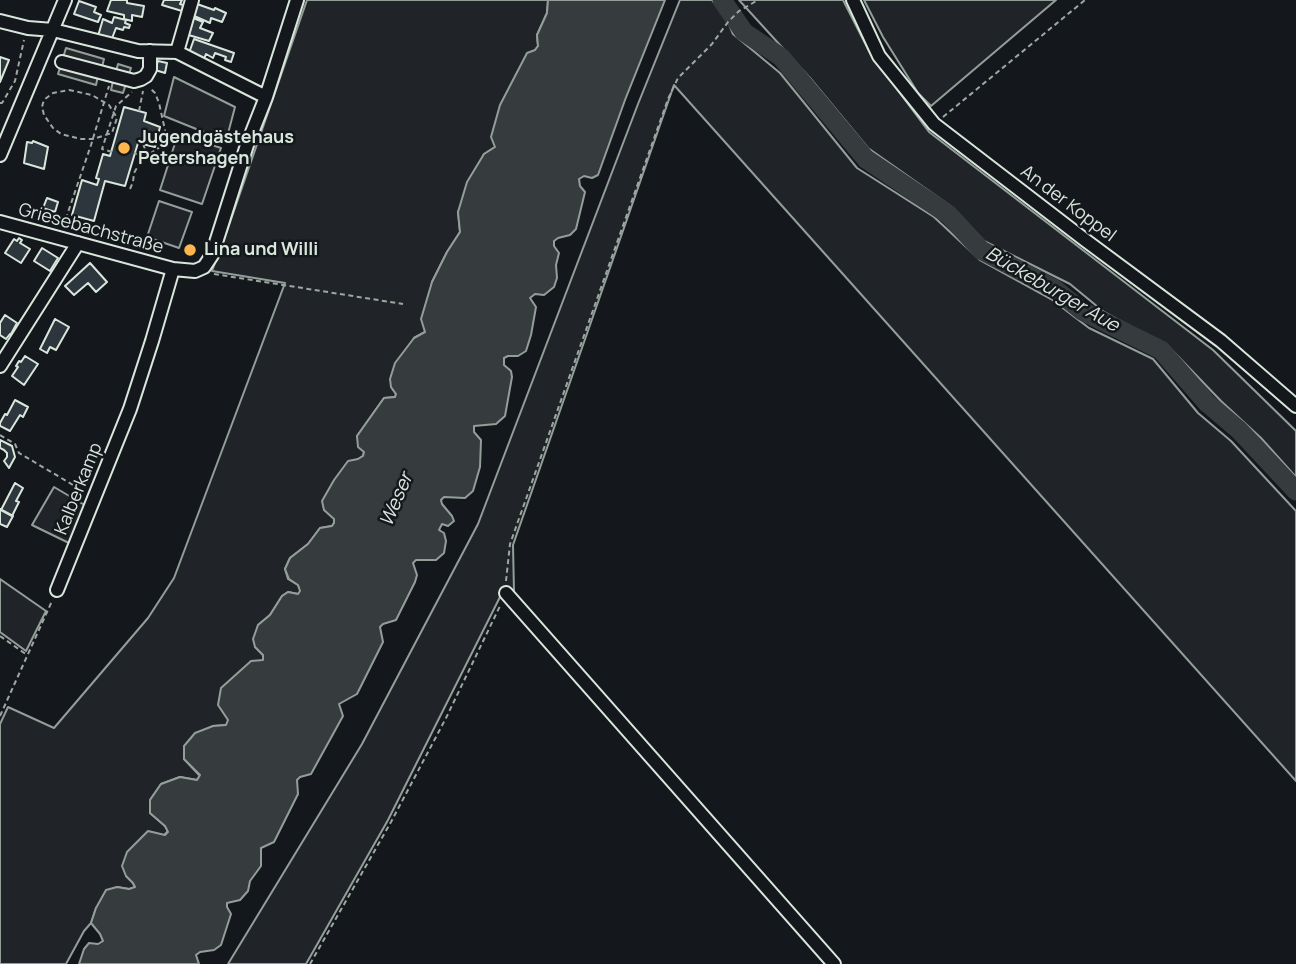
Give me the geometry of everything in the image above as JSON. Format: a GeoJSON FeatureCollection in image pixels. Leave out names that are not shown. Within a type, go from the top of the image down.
{"type":"FeatureCollection","features":[{"type":"Feature","properties":{"kind":"street"},"geometry":{"type":"LineString","coordinates":[[0,155],[65,0]]}},
{"type":"Feature","properties":{"kind":"street"},"geometry":{"type":"LineString","coordinates":[[177,52],[192,0]]}},
{"type":"Feature","properties":{"kind":"street"},"geometry":{"type":"LineString","coordinates":[[200,270],[207,265],[212,255],[297,0]]}},
{"type":"Feature","properties":{"kind":"street","name":"An der Koppel"},"geometry":{"type":"LineString","coordinates":[[853,0],[879,56],[934,124],[1221,341],[1296,406]]}},
{"type":"Feature","properties":{"kind":"street"},"geometry":{"type":"LineString","coordinates":[[0,22],[53,30],[138,51],[177,52],[266,97]]}},
{"type":"Feature","properties":{"kind":"street"},"geometry":{"type":"LineString","coordinates":[[62,62],[134,80],[146,76],[150,69],[150,51]]}},
{"type":"Feature","properties":{"kind":"street","name":"Griesebachstraße"},"geometry":{"type":"LineString","coordinates":[[0,222],[173,269],[200,270]]}},
{"type":"Feature","properties":{"kind":"street"},"geometry":{"type":"LineString","coordinates":[[0,366],[78,243]]}},
{"type":"Feature","properties":{"kind":"street","name":"Kalberkamp"},"geometry":{"type":"LineString","coordinates":[[57,590],[130,409],[173,269]]}},
{"type":"Feature","properties":{"kind":"street"},"geometry":{"type":"LineString","coordinates":[[506,593],[834,964]]}},
{"type":"Feature","properties":{"kind":"path"},"geometry":{"type":"LineString","coordinates":[[310,964],[446,718],[506,593],[510,544],[668,99],[678,78],[712,44],[728,22],[739,11],[758,0]]}},
{"type":"Feature","properties":{"kind":"path"},"geometry":{"type":"LineString","coordinates":[[934,124],[1084,0]]}},
{"type":"Feature","properties":{"kind":"path"},"geometry":{"type":"LineString","coordinates":[[0,103],[15,81],[20,50],[28,28]]}},
{"type":"Feature","properties":{"kind":"path"},"geometry":{"type":"LineString","coordinates":[[59,238],[112,76]]}},
{"type":"Feature","properties":{"kind":"path"},"geometry":{"type":"LineString","coordinates":[[130,189],[134,173],[146,156],[160,147],[164,139],[165,130],[159,103],[147,83],[146,76]]}},
{"type":"Feature","properties":{"kind":"path"},"geometry":{"type":"LineString","coordinates":[[139,88],[144,87],[139,111]]}},
{"type":"Feature","properties":{"kind":"path"},"geometry":{"type":"LineString","coordinates":[[69,90],[85,92],[104,101],[114,113],[117,125],[112,133],[93,139],[81,139],[61,134],[47,121],[42,111],[45,99],[53,93],[69,90]]}},
{"type":"Feature","properties":{"kind":"path"},"geometry":{"type":"LineString","coordinates":[[112,152],[102,149],[114,113],[120,102],[133,91]]}},
{"type":"Feature","properties":{"kind":"path"},"geometry":{"type":"LineString","coordinates":[[164,139],[171,141]]}},
{"type":"Feature","properties":{"kind":"path"},"geometry":{"type":"LineString","coordinates":[[143,145],[146,156]]}},
{"type":"Feature","properties":{"kind":"path"},"geometry":{"type":"LineString","coordinates":[[134,153],[146,156]]}},
{"type":"Feature","properties":{"kind":"path"},"geometry":{"type":"LineString","coordinates":[[130,172],[134,173]]}},
{"type":"Feature","properties":{"kind":"path"},"geometry":{"type":"LineString","coordinates":[[200,270],[205,273],[403,304]]}},
{"type":"Feature","properties":{"kind":"path"},"geometry":{"type":"LineString","coordinates":[[0,435],[15,443],[19,453],[95,498]]}},
{"type":"Feature","properties":{"kind":"path"},"geometry":{"type":"LineString","coordinates":[[0,716],[57,590]]}},
{"type":"Feature","properties":{"kind":"path"},"geometry":{"type":"LineString","coordinates":[[0,636],[28,656]]}},
{"type":"Feature","properties":{"kind":"shaded area"},"geometry":{"type":"Polygon","coordinates":[[[307,0],[548,0],[547,13],[537,35],[538,46],[495,147],[484,154],[458,212],[460,232],[432,282],[425,332],[414,338],[391,387],[395,397],[384,398],[357,436],[364,452],[363,456],[358,459],[334,523],[332,526],[320,528],[308,544],[290,558],[285,569],[288,579],[298,585],[301,591],[298,594],[288,592],[282,596],[270,615],[258,625],[255,647],[263,655],[263,660],[226,725],[213,726],[184,759],[200,776],[197,780],[180,777],[161,784],[150,800],[150,813],[168,831],[126,876],[135,888],[117,887],[96,908],[91,923],[66,964],[0,964],[0,724],[8,707],[54,728],[148,618],[174,578],[285,283],[212,271],[307,0]]]}},
{"type":"Feature","properties":{"kind":"shaded area"},"geometry":{"type":"Polygon","coordinates":[[[680,0],[712,0],[733,34],[780,73],[857,168],[934,217],[980,260],[1051,299],[1089,328],[1153,359],[1198,413],[1231,441],[1296,511],[1296,781],[674,85],[513,545],[514,592],[501,595],[388,820],[306,964],[228,964],[362,744],[478,524],[680,0]]]}},
{"type":"Feature","properties":{"kind":"shaded area"},"geometry":{"type":"Polygon","coordinates":[[[739,0],[843,0],[870,53],[929,132],[1213,350],[1296,431],[1296,477],[1261,438],[1170,348],[1104,312],[1070,284],[984,241],[952,207],[868,148],[810,78],[739,0]]]}},
{"type":"Feature","properties":{"kind":"shaded area"},"geometry":{"type":"Polygon","coordinates":[[[864,0],[1056,0],[931,106],[918,93],[883,37],[864,0]]]}},
{"type":"Feature","properties":{"kind":"shaded area"},"geometry":{"type":"Polygon","coordinates":[[[66,48],[104,59],[102,67],[116,71],[118,64],[131,68],[123,93],[111,90],[113,81],[98,76],[96,85],[58,74],[66,48]]]}},
{"type":"Feature","properties":{"kind":"shaded area"},"geometry":{"type":"Polygon","coordinates":[[[174,77],[235,107],[226,141],[164,116],[174,77]]]}},
{"type":"Feature","properties":{"kind":"shaded area"},"geometry":{"type":"Polygon","coordinates":[[[178,134],[221,148],[202,204],[160,190],[178,134]]]}},
{"type":"Feature","properties":{"kind":"shaded area"},"geometry":{"type":"Polygon","coordinates":[[[159,201],[192,212],[179,248],[147,237],[159,201]]]}},
{"type":"Feature","properties":{"kind":"shaded area"},"geometry":{"type":"Polygon","coordinates":[[[54,487],[88,507],[73,545],[32,525],[54,487]]]}},
{"type":"Feature","properties":{"kind":"shaded area"},"geometry":{"type":"Polygon","coordinates":[[[0,579],[46,611],[26,651],[0,632],[0,579]]]}},
{"type":"Feature","properties":{"kind":"water","name":"Weser"},"geometry":{"type":"Polygon","coordinates":[[[548,0],[665,0],[598,175],[579,179],[585,192],[576,229],[570,235],[554,241],[559,253],[554,287],[544,295],[535,294],[530,298],[536,307],[526,351],[518,356],[504,358],[504,365],[511,371],[512,377],[505,416],[496,424],[474,426],[474,432],[481,440],[480,467],[473,491],[465,498],[444,497],[441,500],[454,521],[448,526],[442,524],[439,530],[444,533],[446,541],[444,553],[436,560],[416,560],[413,563],[417,575],[415,582],[396,620],[380,627],[383,642],[357,694],[339,704],[343,716],[311,774],[297,780],[298,794],[274,842],[261,848],[261,866],[250,881],[248,891],[240,900],[227,903],[231,914],[221,945],[196,955],[199,964],[79,964],[89,943],[98,944],[103,941],[91,923],[106,890],[135,887],[122,866],[127,852],[148,831],[165,835],[168,832],[150,813],[150,800],[161,784],[180,777],[197,780],[200,775],[184,759],[184,746],[195,733],[213,726],[226,725],[228,720],[218,705],[221,688],[251,661],[263,660],[263,655],[255,647],[253,639],[258,625],[270,615],[282,596],[288,592],[298,594],[300,591],[298,585],[289,579],[285,569],[290,558],[308,544],[320,528],[332,526],[334,523],[334,519],[324,510],[322,501],[348,461],[363,456],[364,452],[358,447],[357,436],[384,398],[395,397],[390,379],[395,363],[414,338],[425,332],[421,319],[432,282],[460,232],[458,212],[467,182],[484,154],[495,147],[491,137],[500,105],[527,53],[538,46],[537,35],[547,13],[548,0]]]}},
{"type":"Feature","properties":{"kind":"building"},"geometry":{"type":"Polygon","coordinates":[[[111,0],[127,0],[127,3],[144,6],[142,17],[132,15],[132,21],[124,19],[124,15],[107,11],[111,0]]]}},
{"type":"Feature","properties":{"kind":"building"},"geometry":{"type":"Polygon","coordinates":[[[164,0],[182,0],[182,11],[162,5],[164,0]]]}},
{"type":"Feature","properties":{"kind":"building"},"geometry":{"type":"Polygon","coordinates":[[[79,1],[96,7],[94,12],[101,15],[98,22],[74,14],[79,1]]]}},
{"type":"Feature","properties":{"kind":"building"},"geometry":{"type":"Polygon","coordinates":[[[197,4],[226,13],[222,22],[211,18],[210,23],[192,15],[197,4]]]}},
{"type":"Feature","properties":{"kind":"building"},"geometry":{"type":"Polygon","coordinates":[[[114,17],[126,20],[129,28],[116,28],[111,41],[98,36],[103,19],[112,23],[114,17]]]}},
{"type":"Feature","properties":{"kind":"building"},"geometry":{"type":"Polygon","coordinates":[[[191,17],[203,22],[200,28],[213,33],[209,41],[185,34],[191,17]]]}},
{"type":"Feature","properties":{"kind":"building"},"geometry":{"type":"Polygon","coordinates":[[[194,39],[234,53],[231,62],[215,53],[213,58],[206,54],[204,59],[189,53],[194,39]]]}},
{"type":"Feature","properties":{"kind":"building"},"geometry":{"type":"Polygon","coordinates":[[[0,57],[9,60],[0,82],[0,57]]]}},
{"type":"Feature","properties":{"kind":"building"},"geometry":{"type":"Polygon","coordinates":[[[158,61],[167,63],[165,73],[155,70],[158,61]]]}},
{"type":"Feature","properties":{"kind":"building"},"geometry":{"type":"Polygon","coordinates":[[[124,107],[146,113],[144,121],[160,127],[155,147],[138,143],[125,186],[105,181],[94,221],[72,215],[82,180],[97,185],[99,179],[96,178],[103,154],[110,156],[124,107]]]}},
{"type":"Feature","properties":{"kind":"building"},"geometry":{"type":"Polygon","coordinates":[[[33,141],[48,147],[44,169],[24,163],[27,142],[33,141]]]}},
{"type":"Feature","properties":{"kind":"building"},"geometry":{"type":"Polygon","coordinates":[[[47,198],[58,202],[55,212],[43,208],[47,198]]]}},
{"type":"Feature","properties":{"kind":"building"},"geometry":{"type":"Polygon","coordinates":[[[19,238],[22,240],[20,243],[30,249],[21,263],[5,253],[14,239],[17,241],[19,238]]]}},
{"type":"Feature","properties":{"kind":"building"},"geometry":{"type":"Polygon","coordinates":[[[42,248],[58,258],[50,271],[34,261],[42,248]]]}},
{"type":"Feature","properties":{"kind":"building"},"geometry":{"type":"Polygon","coordinates":[[[90,263],[107,282],[96,292],[88,283],[74,295],[65,286],[90,263]]]}},
{"type":"Feature","properties":{"kind":"building"},"geometry":{"type":"Polygon","coordinates":[[[5,315],[17,323],[6,339],[0,335],[0,323],[5,315]]]}},
{"type":"Feature","properties":{"kind":"building"},"geometry":{"type":"Polygon","coordinates":[[[55,319],[69,327],[56,350],[50,347],[47,353],[40,349],[55,319]]]}},
{"type":"Feature","properties":{"kind":"building"},"geometry":{"type":"Polygon","coordinates":[[[25,356],[38,364],[24,385],[12,376],[19,361],[25,356]]]}},
{"type":"Feature","properties":{"kind":"building"},"geometry":{"type":"Polygon","coordinates":[[[15,400],[28,407],[10,431],[0,426],[0,423],[15,400]]]}},
{"type":"Feature","properties":{"kind":"building"},"geometry":{"type":"Polygon","coordinates":[[[0,440],[12,446],[15,457],[9,468],[4,461],[7,453],[0,448],[0,440]]]}},
{"type":"Feature","properties":{"kind":"building"},"geometry":{"type":"Polygon","coordinates":[[[15,483],[23,488],[12,516],[1,510],[15,483]]]}},
{"type":"Feature","properties":{"kind":"building"},"geometry":{"type":"Polygon","coordinates":[[[0,509],[13,516],[7,527],[0,524],[0,509]]]}},
{"type":"Feature","properties":{"kind":"waterway","name":"Bückeburger Aue"},"geometry":{"type":"LineString","coordinates":[[722,0],[744,32],[781,57],[866,159],[949,215],[981,250],[1055,289],[1082,311],[1161,350],[1207,403],[1239,430],[1296,491]]}},
{"type":"Feature","properties":{"kind":"place","name":"Jugendgästehaus Petershagen"},"geometry":{"type":"Point","coordinates":[124,148]}},
{"type":"Feature","properties":{"kind":"place","name":"Lina und Willi"},"geometry":{"type":"Point","coordinates":[190,250]}}]}
